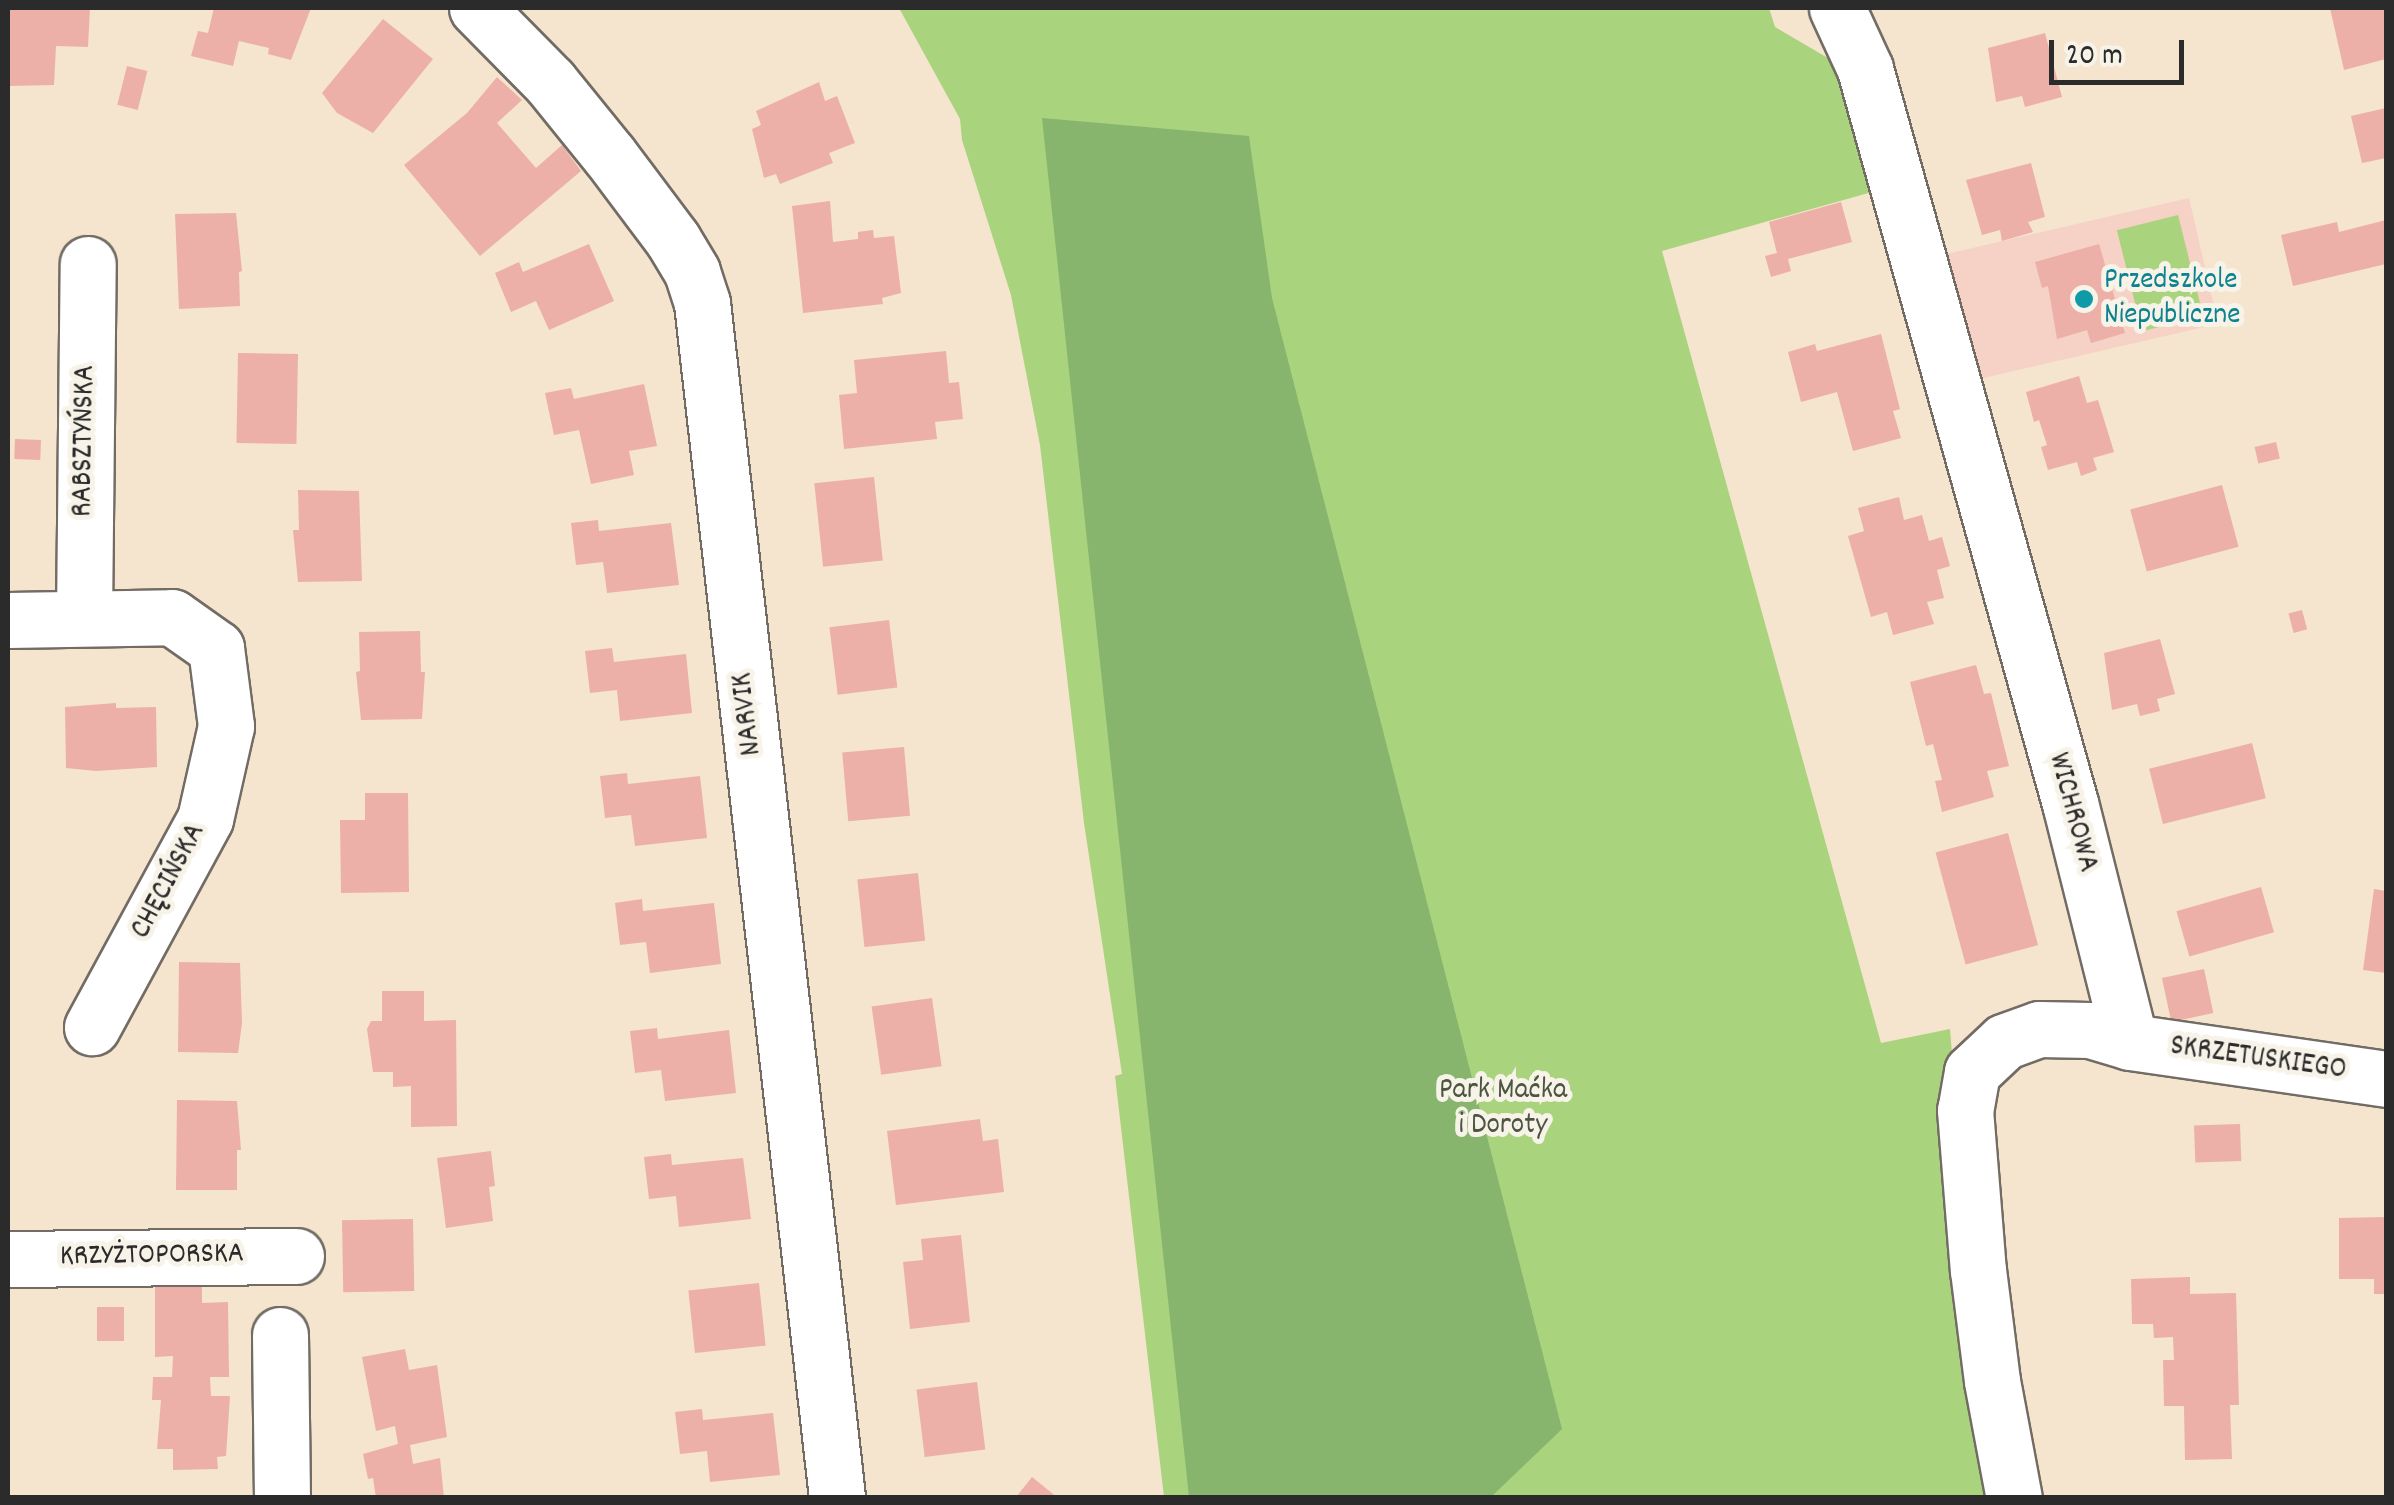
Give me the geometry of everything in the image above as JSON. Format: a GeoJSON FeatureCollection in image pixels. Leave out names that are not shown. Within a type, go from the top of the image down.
{"type":"FeatureCollection","features":[{"type":"Feature","properties":{"kind":"street","name":"NARVIK"},"geometry":{"type":"LineString","coordinates":[[476,8],[516,43],[610,156],[673,240],[692,272],[702,303],[836,1498]]}},
{"type":"Feature","properties":{"kind":"street","name":"WICHROWA"},"geometry":{"type":"LineString","coordinates":[[1836,8],[1865,69],[2070,803],[2130,1042]]}},
{"type":"Feature","properties":{"kind":"street","name":"RABSZTYŃSKA"},"geometry":{"type":"LineString","coordinates":[[84,618],[88,264]]}},
{"type":"Feature","properties":{"kind":"street","name":"CHĘCIŃSKA"},"geometry":{"type":"LineString","coordinates":[[8,620],[172,617],[216,648],[226,726],[205,819],[92,1028]]}},
{"type":"Feature","properties":{"kind":"street"},"geometry":{"type":"LineString","coordinates":[[2014,1498],[1992,1381],[1978,1270],[1965,1110],[1972,1072],[2004,1042],[2039,1030],[2090,1030],[2130,1042]]}},
{"type":"Feature","properties":{"kind":"street","name":"SKRZETUSKIEGO"},"geometry":{"type":"LineString","coordinates":[[2130,1042],[2386,1079]]}},
{"type":"Feature","properties":{"kind":"street","name":"KRZYŻTOPORSKA"},"geometry":{"type":"LineString","coordinates":[[8,1259],[296,1256]]}},
{"type":"Feature","properties":{"kind":"street"},"geometry":{"type":"LineString","coordinates":[[280,1334],[282,1498]]}},
{"type":"Feature","properties":{"kind":"shaded area"},"geometry":{"type":"Polygon","coordinates":[[[2189,198],[2218,324],[1972,380],[1943,255],[2189,198]]]}},
{"type":"Feature","properties":{"kind":"green space","name":"Park Maćka i Doroty"},"geometry":{"type":"Polygon","coordinates":[[[899,8],[1769,8],[1775,27],[1850,71],[1872,192],[1662,251],[1881,1043],[1950,1029],[1978,1379],[2000,1497],[1164,1497],[1115,1076],[1122,1074],[1084,823],[1040,445],[1011,295],[962,140],[960,119],[899,8]]]}},
{"type":"Feature","properties":{"kind":"green space"},"geometry":{"type":"Polygon","coordinates":[[[1042,118],[1249,136],[1272,298],[1562,1429],[1491,1497],[1189,1497],[1042,118]]]}},
{"type":"Feature","properties":{"kind":"green space"},"geometry":{"type":"Polygon","coordinates":[[[2178,215],[2203,316],[2142,331],[2117,230],[2178,215]]]}},
{"type":"Feature","properties":{"kind":"building"},"geometry":{"type":"Polygon","coordinates":[[[8,8],[90,8],[88,47],[56,46],[54,85],[8,86],[8,8]]]}},
{"type":"Feature","properties":{"kind":"building"},"geometry":{"type":"Polygon","coordinates":[[[214,8],[311,8],[291,60],[268,54],[269,48],[239,41],[233,66],[191,56],[198,31],[208,33],[214,8]]]}},
{"type":"Feature","properties":{"kind":"building"},"geometry":{"type":"Polygon","coordinates":[[[2330,8],[2386,8],[2386,59],[2344,70],[2330,8]]]}},
{"type":"Feature","properties":{"kind":"building"},"geometry":{"type":"Polygon","coordinates":[[[383,19],[433,59],[373,133],[337,113],[322,93],[383,19]]]}},
{"type":"Feature","properties":{"kind":"building"},"geometry":{"type":"Polygon","coordinates":[[[2045,33],[2062,97],[2025,107],[2022,96],[1996,102],[1988,48],[2045,33]]]}},
{"type":"Feature","properties":{"kind":"building"},"geometry":{"type":"Polygon","coordinates":[[[127,66],[147,71],[138,110],[117,105],[127,66]]]}},
{"type":"Feature","properties":{"kind":"building"},"geometry":{"type":"Polygon","coordinates":[[[497,77],[522,100],[497,123],[536,168],[562,145],[581,171],[480,256],[404,165],[467,113],[497,77]]]}},
{"type":"Feature","properties":{"kind":"building"},"geometry":{"type":"Polygon","coordinates":[[[819,82],[825,101],[837,96],[855,143],[829,153],[833,163],[780,184],[776,174],[764,178],[752,129],[761,125],[756,111],[819,82]]]}},
{"type":"Feature","properties":{"kind":"building"},"geometry":{"type":"Polygon","coordinates":[[[2386,108],[2386,158],[2362,163],[2351,116],[2386,108]]]}},
{"type":"Feature","properties":{"kind":"building"},"geometry":{"type":"Polygon","coordinates":[[[2031,163],[2045,217],[2028,222],[2033,232],[2002,241],[2000,230],[1982,235],[1966,180],[2031,163]]]}},
{"type":"Feature","properties":{"kind":"building"},"geometry":{"type":"Polygon","coordinates":[[[830,201],[833,242],[858,239],[858,232],[873,230],[874,238],[894,236],[901,293],[882,298],[883,304],[803,313],[792,206],[830,201]]]}},
{"type":"Feature","properties":{"kind":"building"},"geometry":{"type":"Polygon","coordinates":[[[1841,202],[1852,242],[1788,259],[1791,271],[1771,277],[1765,256],[1777,253],[1769,222],[1841,202]]]}},
{"type":"Feature","properties":{"kind":"building"},"geometry":{"type":"Polygon","coordinates":[[[236,213],[242,271],[240,306],[179,309],[175,214],[236,213]]]}},
{"type":"Feature","properties":{"kind":"building"},"geometry":{"type":"Polygon","coordinates":[[[2386,220],[2386,264],[2293,286],[2281,235],[2337,222],[2339,232],[2386,220]]]}},
{"type":"Feature","properties":{"kind":"building"},"geometry":{"type":"Polygon","coordinates":[[[589,244],[614,301],[549,330],[536,301],[511,312],[495,273],[519,262],[523,272],[589,244]]]}},
{"type":"Feature","properties":{"kind":"building","name":"Przedszkole Niepubliczne"},"geometry":{"type":"Polygon","coordinates":[[[2099,244],[2125,333],[2091,343],[2087,330],[2057,339],[2048,286],[2042,288],[2035,262],[2099,244]]]}},
{"type":"Feature","properties":{"kind":"building"},"geometry":{"type":"Polygon","coordinates":[[[1881,334],[1900,409],[1893,411],[1901,438],[1853,451],[1837,392],[1801,402],[1788,352],[1815,344],[1817,351],[1881,334]]]}},
{"type":"Feature","properties":{"kind":"building"},"geometry":{"type":"Polygon","coordinates":[[[946,351],[949,383],[959,382],[963,419],[935,422],[937,439],[844,449],[839,395],[857,393],[854,360],[946,351]]]}},
{"type":"Feature","properties":{"kind":"building"},"geometry":{"type":"Polygon","coordinates":[[[238,353],[298,354],[296,444],[236,443],[238,353]]]}},
{"type":"Feature","properties":{"kind":"building"},"geometry":{"type":"Polygon","coordinates":[[[2079,376],[2087,403],[2098,400],[2114,452],[2093,458],[2097,470],[2081,476],[2077,462],[2048,470],[2041,447],[2047,445],[2039,420],[2034,422],[2026,392],[2079,376]]]}},
{"type":"Feature","properties":{"kind":"building"},"geometry":{"type":"Polygon","coordinates":[[[644,384],[657,446],[629,451],[634,475],[591,484],[579,430],[554,435],[545,393],[571,388],[574,399],[644,384]]]}},
{"type":"Feature","properties":{"kind":"building"},"geometry":{"type":"Polygon","coordinates":[[[15,439],[41,440],[40,460],[14,459],[15,439]]]}},
{"type":"Feature","properties":{"kind":"building"},"geometry":{"type":"Polygon","coordinates":[[[2276,442],[2280,459],[2258,464],[2255,447],[2276,442]]]}},
{"type":"Feature","properties":{"kind":"building"},"geometry":{"type":"Polygon","coordinates":[[[874,477],[883,561],[823,567],[814,483],[874,477]]]}},
{"type":"Feature","properties":{"kind":"building"},"geometry":{"type":"Polygon","coordinates":[[[2222,485],[2239,547],[2147,571],[2130,510],[2222,485]]]}},
{"type":"Feature","properties":{"kind":"building"},"geometry":{"type":"Polygon","coordinates":[[[298,490],[359,491],[362,581],[298,582],[293,530],[299,530],[298,490]]]}},
{"type":"Feature","properties":{"kind":"building"},"geometry":{"type":"Polygon","coordinates":[[[1899,497],[1904,520],[1922,515],[1929,541],[1942,537],[1950,566],[1937,570],[1944,598],[1927,602],[1934,624],[1893,635],[1887,612],[1871,617],[1848,536],[1864,531],[1858,508],[1899,497]]]}},
{"type":"Feature","properties":{"kind":"building"},"geometry":{"type":"Polygon","coordinates":[[[598,520],[599,531],[671,523],[679,585],[607,593],[603,562],[576,565],[571,523],[598,520]]]}},
{"type":"Feature","properties":{"kind":"building"},"geometry":{"type":"Polygon","coordinates":[[[2302,610],[2307,629],[2294,633],[2288,614],[2302,610]]]}},
{"type":"Feature","properties":{"kind":"building"},"geometry":{"type":"Polygon","coordinates":[[[889,620],[897,687],[838,695],[829,627],[889,620]]]}},
{"type":"Feature","properties":{"kind":"building"},"geometry":{"type":"Polygon","coordinates":[[[420,631],[421,672],[425,672],[422,719],[361,720],[356,672],[360,671],[359,632],[420,631]]]}},
{"type":"Feature","properties":{"kind":"building"},"geometry":{"type":"Polygon","coordinates":[[[2160,639],[2175,694],[2157,699],[2160,711],[2140,716],[2137,704],[2112,710],[2104,653],[2160,639]]]}},
{"type":"Feature","properties":{"kind":"building"},"geometry":{"type":"Polygon","coordinates":[[[612,648],[614,662],[686,654],[692,713],[620,721],[617,690],[590,693],[585,651],[612,648]]]}},
{"type":"Feature","properties":{"kind":"building"},"geometry":{"type":"Polygon","coordinates":[[[1976,665],[1984,694],[1991,693],[2009,766],[1987,771],[1994,797],[1942,812],[1935,781],[1942,780],[1933,744],[1926,746],[1910,682],[1976,665]]]}},
{"type":"Feature","properties":{"kind":"building"},"geometry":{"type":"Polygon","coordinates":[[[116,703],[116,708],[156,707],[157,767],[96,771],[66,768],[65,707],[116,703]]]}},
{"type":"Feature","properties":{"kind":"building"},"geometry":{"type":"Polygon","coordinates":[[[2252,743],[2266,798],[2163,824],[2149,769],[2252,743]]]}},
{"type":"Feature","properties":{"kind":"building"},"geometry":{"type":"Polygon","coordinates":[[[904,747],[910,816],[848,821],[842,752],[904,747]]]}},
{"type":"Feature","properties":{"kind":"building"},"geometry":{"type":"Polygon","coordinates":[[[627,773],[628,784],[700,776],[707,838],[635,846],[631,815],[605,818],[600,776],[627,773]]]}},
{"type":"Feature","properties":{"kind":"building"},"geometry":{"type":"Polygon","coordinates":[[[365,793],[408,793],[409,892],[341,893],[340,820],[365,820],[365,793]]]}},
{"type":"Feature","properties":{"kind":"building"},"geometry":{"type":"Polygon","coordinates":[[[2008,833],[2038,945],[1966,964],[1936,852],[2008,833]]]}},
{"type":"Feature","properties":{"kind":"building"},"geometry":{"type":"Polygon","coordinates":[[[918,873],[925,941],[864,947],[857,879],[918,873]]]}},
{"type":"Feature","properties":{"kind":"building"},"geometry":{"type":"Polygon","coordinates":[[[2261,887],[2274,932],[2189,956],[2176,911],[2261,887]]]}},
{"type":"Feature","properties":{"kind":"building"},"geometry":{"type":"Polygon","coordinates":[[[2374,889],[2386,891],[2386,973],[2363,970],[2374,889]]]}},
{"type":"Feature","properties":{"kind":"building"},"geometry":{"type":"Polygon","coordinates":[[[642,899],[643,911],[714,903],[721,964],[650,973],[646,942],[620,945],[615,903],[642,899]]]}},
{"type":"Feature","properties":{"kind":"building"},"geometry":{"type":"Polygon","coordinates":[[[179,962],[240,963],[242,1023],[238,1053],[178,1052],[179,962]]]}},
{"type":"Feature","properties":{"kind":"building"},"geometry":{"type":"Polygon","coordinates":[[[2204,969],[2213,1013],[2171,1022],[2162,978],[2204,969]]]}},
{"type":"Feature","properties":{"kind":"building"},"geometry":{"type":"Polygon","coordinates":[[[382,991],[424,991],[424,1021],[456,1020],[457,1126],[411,1127],[411,1086],[393,1087],[393,1072],[373,1072],[367,1029],[371,1021],[382,1021],[382,991]]]}},
{"type":"Feature","properties":{"kind":"building"},"geometry":{"type":"Polygon","coordinates":[[[932,998],[942,1066],[881,1075],[872,1006],[932,998]]]}},
{"type":"Feature","properties":{"kind":"building"},"geometry":{"type":"Polygon","coordinates":[[[657,1028],[658,1039],[729,1030],[736,1093],[665,1101],[661,1070],[635,1073],[630,1031],[657,1028]]]}},
{"type":"Feature","properties":{"kind":"building"},"geometry":{"type":"Polygon","coordinates":[[[177,1100],[237,1101],[241,1150],[237,1150],[237,1190],[176,1190],[177,1100]]]}},
{"type":"Feature","properties":{"kind":"building"},"geometry":{"type":"Polygon","coordinates":[[[980,1119],[983,1141],[998,1139],[1004,1192],[896,1205],[887,1131],[980,1119]]]}},
{"type":"Feature","properties":{"kind":"building"},"geometry":{"type":"Polygon","coordinates":[[[2240,1124],[2241,1161],[2195,1163],[2194,1126],[2240,1124]]]}},
{"type":"Feature","properties":{"kind":"building"},"geometry":{"type":"Polygon","coordinates":[[[491,1151],[495,1186],[489,1187],[493,1221],[446,1228],[437,1158],[491,1151]]]}},
{"type":"Feature","properties":{"kind":"building"},"geometry":{"type":"Polygon","coordinates":[[[671,1154],[672,1165],[743,1158],[751,1219],[679,1227],[676,1196],[649,1199],[644,1157],[671,1154]]]}},
{"type":"Feature","properties":{"kind":"building"},"geometry":{"type":"Polygon","coordinates":[[[2386,1217],[2386,1294],[2374,1294],[2374,1279],[2339,1279],[2339,1218],[2386,1217]]]}},
{"type":"Feature","properties":{"kind":"building"},"geometry":{"type":"Polygon","coordinates":[[[413,1219],[414,1291],[343,1292],[342,1220],[413,1219]]]}},
{"type":"Feature","properties":{"kind":"building"},"geometry":{"type":"Polygon","coordinates":[[[961,1235],[970,1322],[910,1329],[903,1262],[923,1260],[921,1239],[961,1235]]]}},
{"type":"Feature","properties":{"kind":"building"},"geometry":{"type":"Polygon","coordinates":[[[2190,1277],[2190,1294],[2236,1293],[2239,1405],[2230,1405],[2232,1459],[2185,1460],[2184,1406],[2164,1406],[2163,1360],[2174,1360],[2173,1337],[2154,1338],[2153,1324],[2132,1324],[2131,1279],[2190,1277]]]}},
{"type":"Feature","properties":{"kind":"building"},"geometry":{"type":"Polygon","coordinates":[[[202,1280],[202,1303],[228,1302],[229,1377],[210,1377],[211,1396],[230,1396],[226,1456],[217,1457],[218,1469],[173,1470],[173,1449],[157,1449],[161,1400],[152,1400],[153,1377],[172,1377],[173,1356],[155,1357],[155,1281],[202,1280]]]}},
{"type":"Feature","properties":{"kind":"building"},"geometry":{"type":"Polygon","coordinates":[[[759,1283],[766,1346],[695,1353],[688,1290],[759,1283]]]}},
{"type":"Feature","properties":{"kind":"building"},"geometry":{"type":"Polygon","coordinates":[[[97,1307],[124,1307],[124,1341],[97,1341],[97,1307]]]}},
{"type":"Feature","properties":{"kind":"building"},"geometry":{"type":"Polygon","coordinates":[[[405,1349],[409,1370],[437,1365],[447,1437],[410,1445],[413,1464],[440,1458],[444,1498],[376,1498],[373,1478],[368,1479],[363,1454],[398,1444],[395,1426],[376,1431],[362,1357],[405,1349]]]}},
{"type":"Feature","properties":{"kind":"building"},"geometry":{"type":"Polygon","coordinates":[[[977,1382],[985,1449],[925,1457],[916,1389],[977,1382]]]}},
{"type":"Feature","properties":{"kind":"building"},"geometry":{"type":"Polygon","coordinates":[[[702,1409],[703,1420],[773,1413],[780,1475],[710,1482],[707,1451],[680,1454],[675,1412],[702,1409]]]}},
{"type":"Feature","properties":{"kind":"building"},"geometry":{"type":"Polygon","coordinates":[[[1032,1477],[1053,1494],[1057,1498],[1017,1496],[1032,1477]]]}},
{"type":"Feature","properties":{"kind":"place","name":"Przedszkole Niepubliczne"},"geometry":{"type":"Point","coordinates":[2084,299]}}]}
